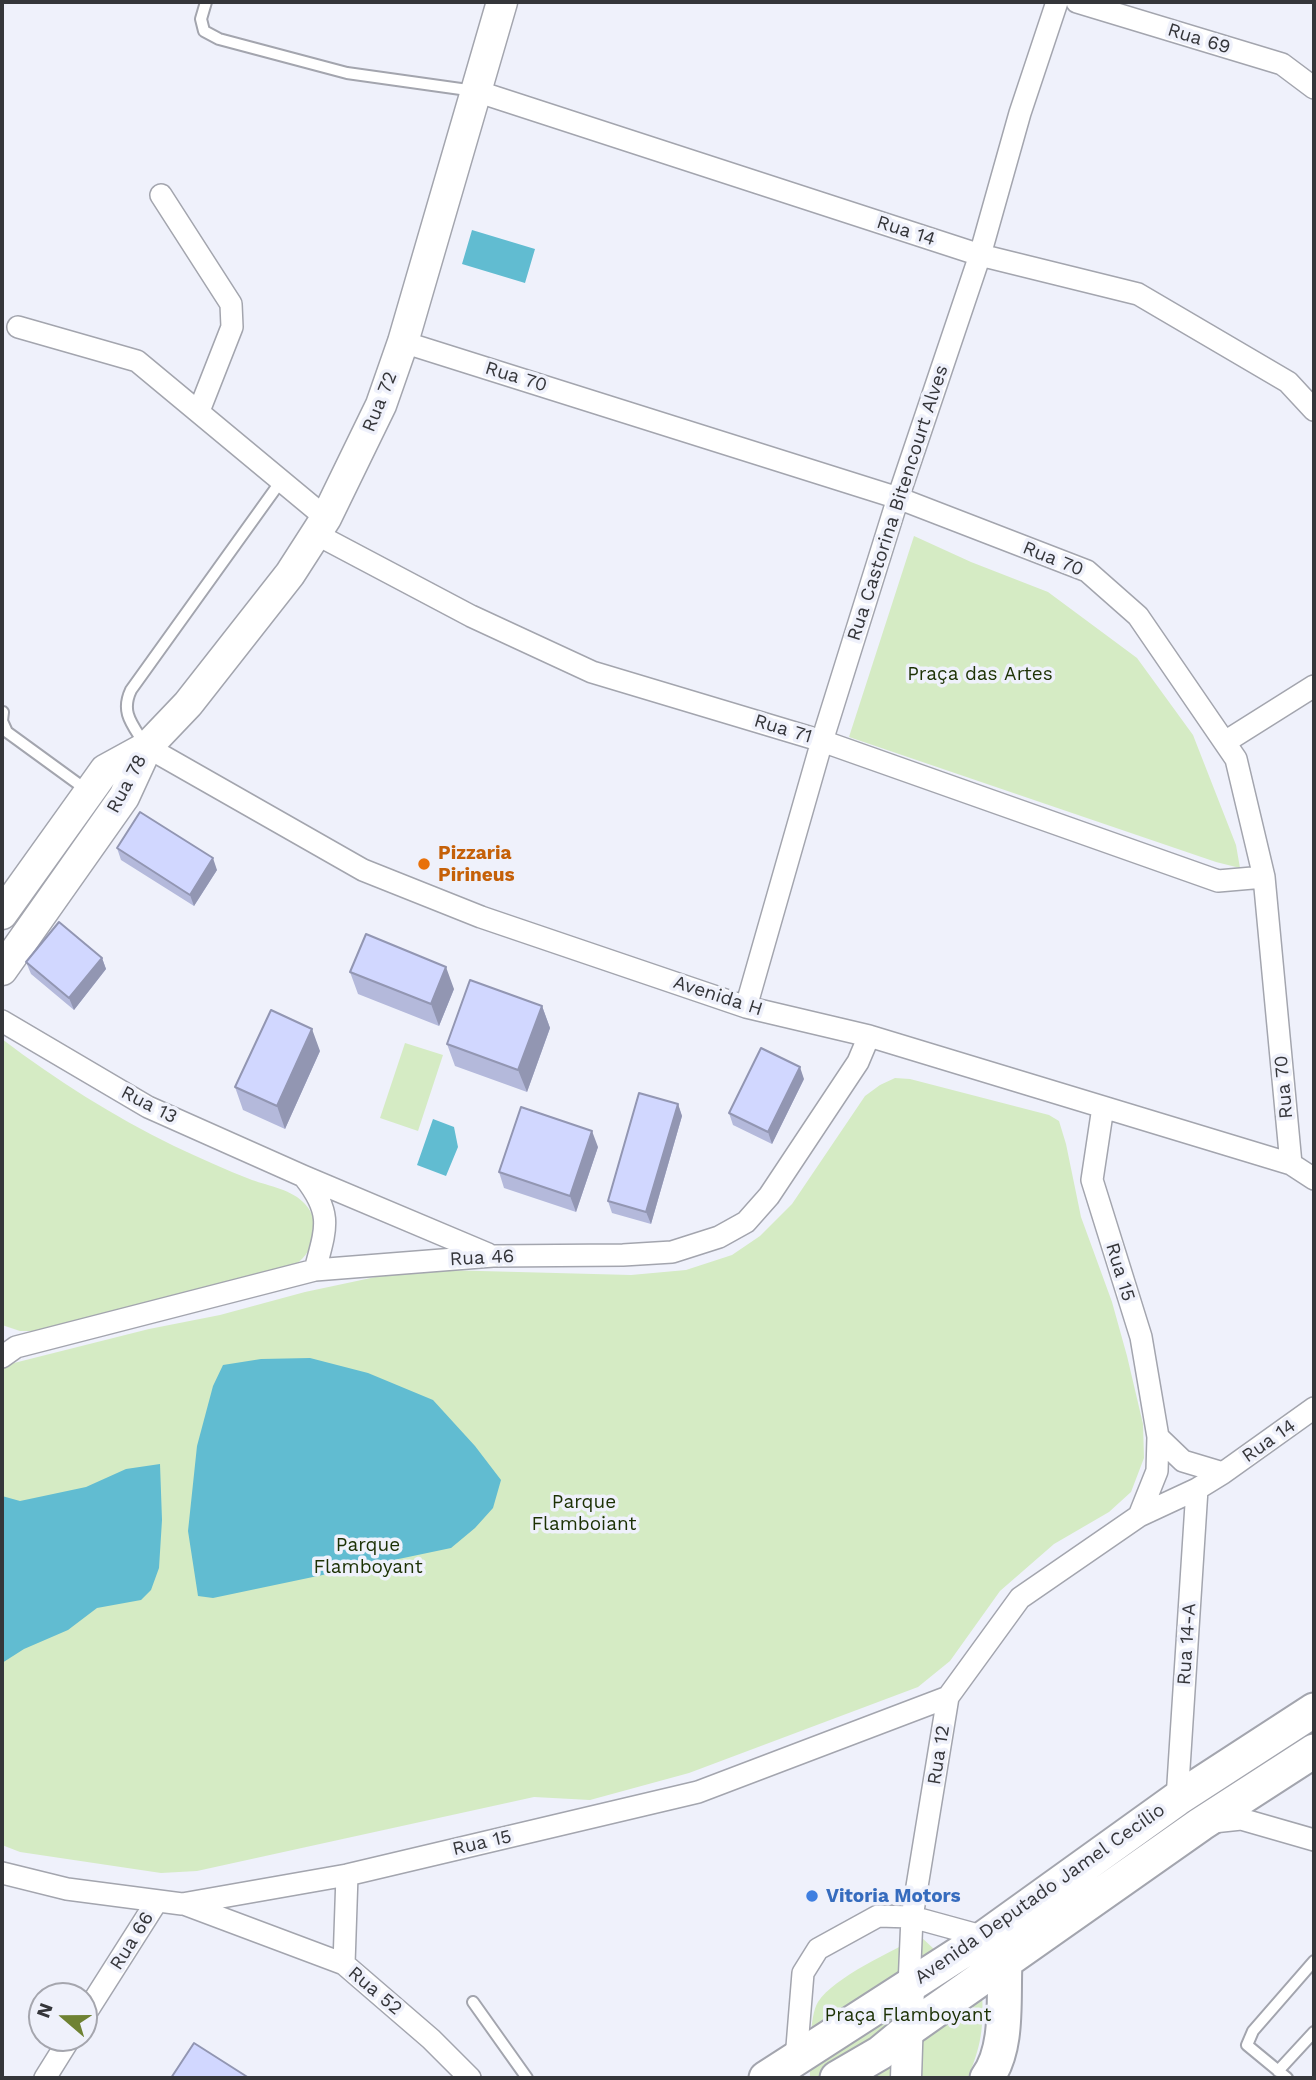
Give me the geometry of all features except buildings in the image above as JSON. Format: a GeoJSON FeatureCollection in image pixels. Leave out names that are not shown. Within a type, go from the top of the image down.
{"type":"FeatureCollection","features":[{"type":"Feature","properties":{"kind":"main road","name":"Rua 72"},"geometry":{"type":"LineString","coordinates":[[147,747],[188,704],[290,574],[321,526],[381,405],[403,341],[502,2]]}},
{"type":"Feature","properties":{"kind":"main road","name":"Rua 78"},"geometry":{"type":"LineString","coordinates":[[2,914],[105,770],[147,747]]}},
{"type":"Feature","properties":{"kind":"main road","name":"Rua 78"},"geometry":{"type":"LineString","coordinates":[[2,970],[124,797],[147,747]]}},
{"type":"Feature","properties":{"kind":"main road","name":"Avenida Deputado Jamel Cecílio"},"geometry":{"type":"LineString","coordinates":[[766,2078],[985,1937],[1177,1799],[1314,1710]]}},
{"type":"Feature","properties":{"kind":"main road","name":"Avenida Deputado Jamel Cecílio"},"geometry":{"type":"LineString","coordinates":[[837,2078],[884,2066],[908,2030],[1201,1824],[1314,1751]]}},
{"type":"Feature","properties":{"kind":"main road"},"geometry":{"type":"LineString","coordinates":[[987,2078],[995,2067],[1001,2041],[1005,1963]]}},
{"type":"Feature","properties":{"kind":"main road","name":"Rua 12"},"geometry":{"type":"LineString","coordinates":[[906,2078],[909,1986]]}},
{"type":"Feature","properties":{"kind":"main road"},"geometry":{"type":"LineString","coordinates":[[862,2016],[884,2066]]}},
{"type":"Feature","properties":{"kind":"street","name":"Rua Castorina Bitencourt Alves"},"geometry":{"type":"LineString","coordinates":[[746,1007],[822,741],[898,498],[980,255],[1020,113],[1057,2]]}},
{"type":"Feature","properties":{"kind":"street","name":"Rua 69"},"geometry":{"type":"LineString","coordinates":[[1077,2],[1282,64],[1314,88]]}},
{"type":"Feature","properties":{"kind":"street"},"geometry":{"type":"LineString","coordinates":[[1282,64],[1314,73]]}},
{"type":"Feature","properties":{"kind":"street","name":"Rua 14"},"geometry":{"type":"LineString","coordinates":[[476,91],[980,255],[1138,294],[1288,382],[1314,410]]}},
{"type":"Feature","properties":{"kind":"street"},"geometry":{"type":"LineString","coordinates":[[161,195],[231,304],[232,327],[199,411]]}},
{"type":"Feature","properties":{"kind":"street","name":"Rua 71"},"geometry":{"type":"LineString","coordinates":[[18,327],[138,360],[281,481],[321,526],[471,615],[592,672],[822,741],[1218,881],[1264,877]]}},
{"type":"Feature","properties":{"kind":"street","name":"Rua 70"},"geometry":{"type":"LineString","coordinates":[[403,341],[898,498],[1087,571],[1138,616],[1236,759],[1264,877],[1291,1164]]}},
{"type":"Feature","properties":{"kind":"street"},"geometry":{"type":"LineString","coordinates":[[1225,742],[1314,686]]}},
{"type":"Feature","properties":{"kind":"street","name":"Avenida H"},"geometry":{"type":"LineString","coordinates":[[147,747],[363,870],[481,917],[746,1007],[869,1036],[1291,1164],[1314,1179]]}},
{"type":"Feature","properties":{"kind":"street","name":"Rua 13"},"geometry":{"type":"LineString","coordinates":[[2,1021],[148,1107],[493,1256]]}},
{"type":"Feature","properties":{"kind":"street","name":"Rua 46"},"geometry":{"type":"LineString","coordinates":[[7,1348],[315,1269],[493,1256],[672,1252],[719,1237],[746,1222],[777,1185],[858,1062],[869,1036]]}},
{"type":"Feature","properties":{"kind":"street","name":"Rua 15"},"geometry":{"type":"LineString","coordinates":[[1103,1107],[1092,1180],[1141,1338],[1158,1437],[1157,1471],[1139,1516]]}},
{"type":"Feature","properties":{"kind":"street"},"geometry":{"type":"LineString","coordinates":[[303,1176],[319,1197],[326,1223],[315,1269]]}},
{"type":"Feature","properties":{"kind":"street","name":"Rua 14"},"geometry":{"type":"LineString","coordinates":[[1197,1489],[1314,1408]]}},
{"type":"Feature","properties":{"kind":"street"},"geometry":{"type":"LineString","coordinates":[[1158,1437],[1183,1461],[1223,1473]]}},
{"type":"Feature","properties":{"kind":"street"},"geometry":{"type":"LineString","coordinates":[[1139,1516],[1197,1489]]}},
{"type":"Feature","properties":{"kind":"street","name":"Rua 14-A"},"geometry":{"type":"LineString","coordinates":[[1177,1799],[1197,1489]]}},
{"type":"Feature","properties":{"kind":"street","name":"Rua 12"},"geometry":{"type":"LineString","coordinates":[[909,1986],[912,1917],[948,1697],[1020,1598],[1139,1516]]}},
{"type":"Feature","properties":{"kind":"street","name":"Rua 15"},"geometry":{"type":"LineString","coordinates":[[2,1873],[67,1889],[182,1904],[347,1875],[698,1793],[948,1697]]}},
{"type":"Feature","properties":{"kind":"street"},"geometry":{"type":"LineString","coordinates":[[1201,1824],[1241,1819],[1314,1840]]}},
{"type":"Feature","properties":{"kind":"street"},"geometry":{"type":"LineString","coordinates":[[344,1964],[347,1875]]}},
{"type":"Feature","properties":{"kind":"street","name":"Rua 66"},"geometry":{"type":"LineString","coordinates":[[98,1994],[157,1901]]}},
{"type":"Feature","properties":{"kind":"street","name":"Rua 52"},"geometry":{"type":"LineString","coordinates":[[182,1904],[344,1964],[431,2039],[470,2078]]}},
{"type":"Feature","properties":{"kind":"street"},"geometry":{"type":"LineString","coordinates":[[796,2059],[803,1973],[818,1949],[878,1916],[912,1917],[985,1937]]}},
{"type":"Feature","properties":{"kind":"street"},"geometry":{"type":"LineString","coordinates":[[45,2078],[61,2052]]}},
{"type":"Feature","properties":{"kind":"lane"},"geometry":{"type":"LineString","coordinates":[[206,2],[201,19],[204,31],[219,39],[348,73],[476,91]]}},
{"type":"Feature","properties":{"kind":"lane"},"geometry":{"type":"LineString","coordinates":[[147,747],[126,708],[131,690],[281,481]]}},
{"type":"Feature","properties":{"kind":"lane"},"geometry":{"type":"LineString","coordinates":[[3,712],[2,721],[7,732],[88,791]]}},
{"type":"Feature","properties":{"kind":"lane"},"geometry":{"type":"LineString","coordinates":[[1314,1961],[1253,2031],[1247,2045],[1282,2074],[1314,2032]]}},
{"type":"Feature","properties":{"kind":"lane"},"geometry":{"type":"LineString","coordinates":[[473,2002],[527,2078]]}},
{"type":"Feature","properties":{"kind":"green space","name":"Praça das Artes"},"geometry":{"type":"Polygon","coordinates":[[[914,536],[1048,592],[1137,658],[1193,735],[1236,845],[1240,868],[849,737],[914,536]]]}},
{"type":"Feature","properties":{"kind":"green space"},"geometry":{"type":"Polygon","coordinates":[[[2,1039],[85,1097],[151,1134],[223,1168],[300,1199],[310,1211],[315,1227],[308,1252],[296,1264],[35,1331],[20,1331],[2,1325],[2,1039]]]}},
{"type":"Feature","properties":{"kind":"green space"},"geometry":{"type":"Polygon","coordinates":[[[405,1043],[443,1055],[418,1131],[380,1118],[405,1043]]]}},
{"type":"Feature","properties":{"kind":"green space","name":"Parque Flamboyant"},"geometry":{"type":"Polygon","coordinates":[[[895,1078],[910,1079],[1049,1115],[1059,1121],[1081,1217],[1112,1302],[1143,1424],[1144,1458],[1131,1492],[1109,1512],[1054,1544],[1000,1591],[950,1661],[918,1687],[689,1773],[590,1800],[534,1797],[197,1871],[161,1873],[20,1852],[2,1845],[2,1366],[385,1275],[443,1270],[631,1275],[686,1270],[732,1255],[760,1236],[792,1204],[865,1096],[895,1078]]]}},
{"type":"Feature","properties":{"kind":"green space","name":"Praça Flamboyant"},"geometry":{"type":"Polygon","coordinates":[[[920,1936],[982,1994],[981,2037],[968,2077],[810,2078],[812,2027],[818,2002],[850,1974],[920,1936]]]}},
{"type":"Feature","properties":{"kind":"water"},"geometry":{"type":"Polygon","coordinates":[[[472,230],[535,249],[525,283],[462,264],[472,230]]]}},
{"type":"Feature","properties":{"kind":"water"},"geometry":{"type":"Polygon","coordinates":[[[433,1119],[454,1127],[458,1147],[446,1176],[417,1165],[433,1119]]]}},
{"type":"Feature","properties":{"kind":"water"},"geometry":{"type":"Polygon","coordinates":[[[310,1358],[368,1373],[433,1400],[475,1446],[501,1480],[493,1508],[451,1548],[213,1598],[198,1596],[188,1531],[197,1446],[213,1386],[223,1365],[261,1359],[310,1358]]]}},
{"type":"Feature","properties":{"kind":"water"},"geometry":{"type":"Polygon","coordinates":[[[160,1464],[162,1520],[159,1568],[151,1590],[141,1600],[97,1608],[68,1630],[24,1649],[2,1663],[2,1496],[20,1501],[86,1487],[126,1469],[160,1464]]]}},
{"type":"Feature","properties":{"kind":"place","name":"Pizzaria Pirineus"},"geometry":{"type":"Point","coordinates":[424,864]}},
{"type":"Feature","properties":{"kind":"place","name":"Vitoria Motors"},"geometry":{"type":"Point","coordinates":[812,1896]}},
{"type":"Feature","properties":{"kind":"park label","name":"Parque Flamboiant"},"geometry":{"type":"Point","coordinates":[584,1513]}}]}
